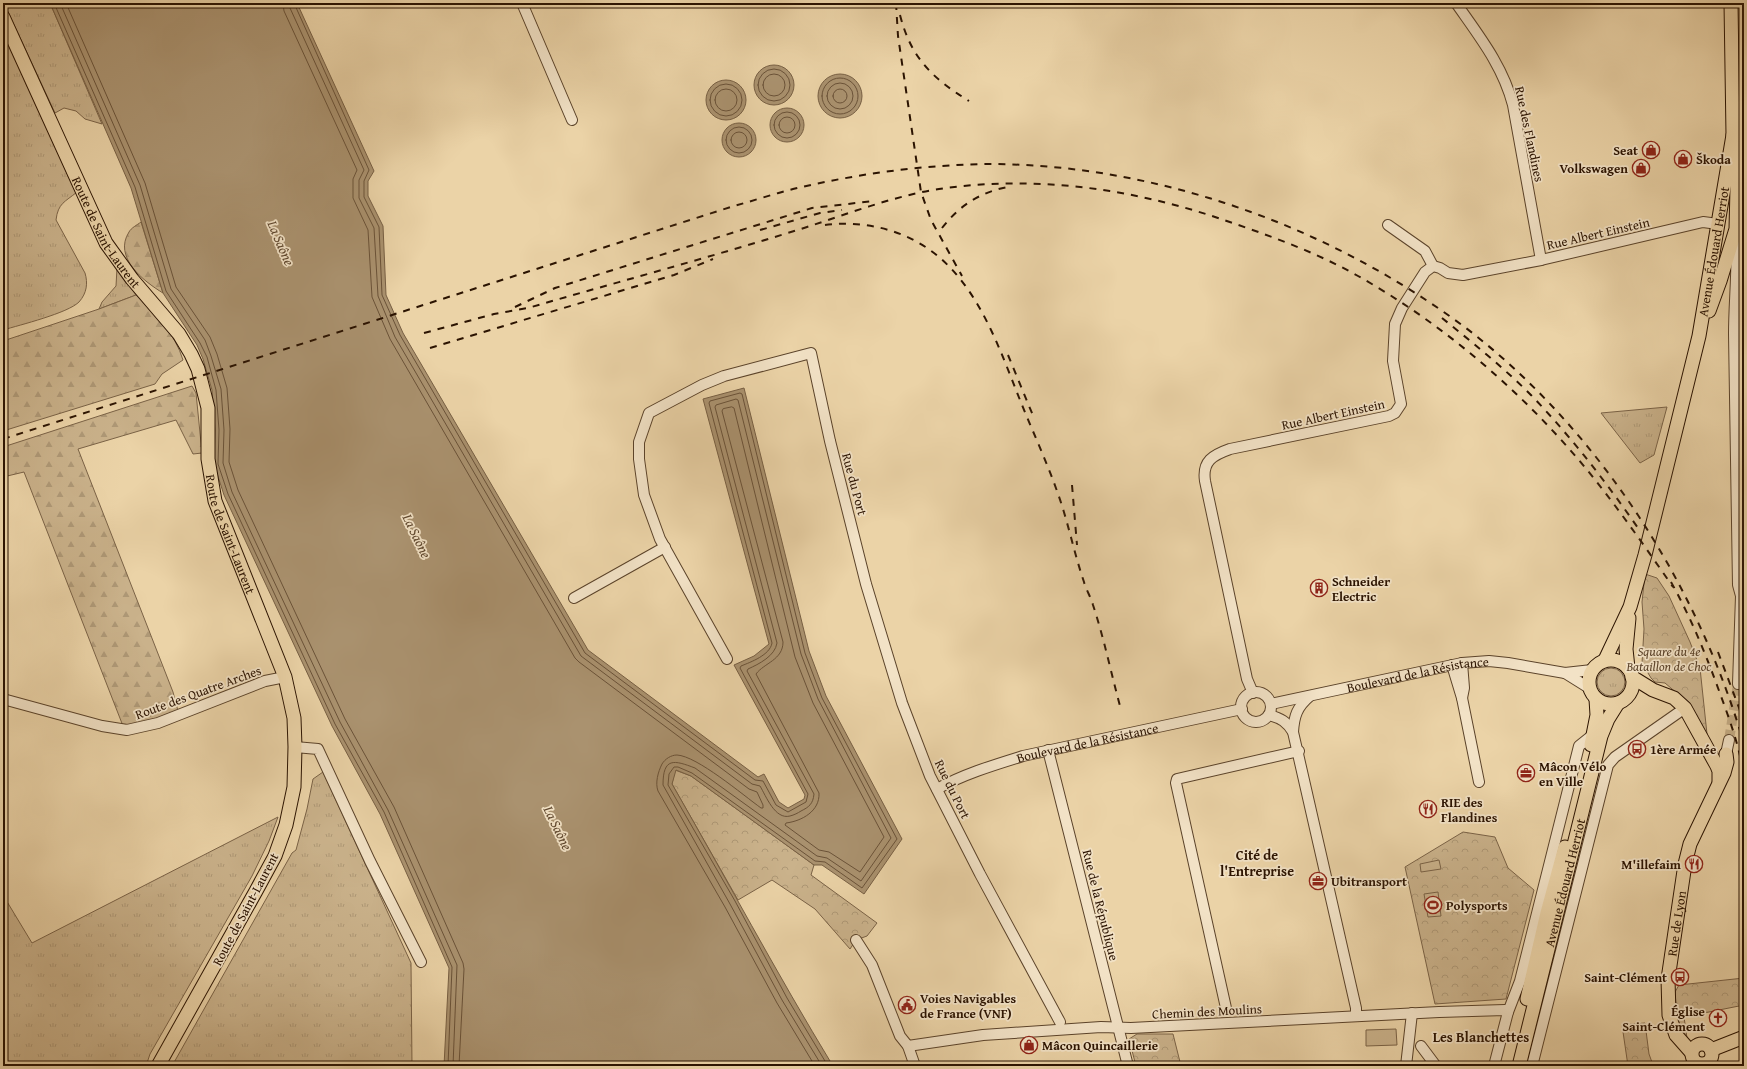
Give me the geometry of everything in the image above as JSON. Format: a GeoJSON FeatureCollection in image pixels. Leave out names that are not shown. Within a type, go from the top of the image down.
{"type":"FeatureCollection","features":[{"type":"Feature","properties":{"kind":"main road"},"geometry":{"type":"LineString","coordinates":[[1731,3],[1733,135]]}},
{"type":"Feature","properties":{"kind":"main road","name":"Route de Saint-Laurent"},"geometry":{"type":"LineString","coordinates":[[3,17],[106,243],[132,280],[176,330],[195,361],[207,403],[208,459],[215,501],[285,677],[294,718],[294,787],[290,808],[275,856],[158,1066]]}},
{"type":"Feature","properties":{"kind":"main road","name":"Avenue Édouard Herriot"},"geometry":{"type":"LineString","coordinates":[[1605,660],[1630,608],[1645,555],[1699,336],[1733,135]]}},
{"type":"Feature","properties":{"kind":"main road","name":"Avenue Édouard Herriot"},"geometry":{"type":"LineString","coordinates":[[1699,336],[1720,281],[1736,229],[1737,188],[1733,135]]}},
{"type":"Feature","properties":{"kind":"main road","name":"Avenue Édouard Herriot"},"geometry":{"type":"LineString","coordinates":[[1630,608],[1626,649],[1630,672]]}},
{"type":"Feature","properties":{"kind":"main road"},"geometry":{"type":"LineString","coordinates":[[1654,690],[1629,695],[1618,703],[1606,704],[1596,699],[1589,688],[1588,681],[1592,670],[1598,664],[1605,660],[1618,661],[1654,690],[1674,698],[1685,708],[1698,734],[1711,755],[1719,772],[1719,781]]}},
{"type":"Feature","properties":{"kind":"main road"},"geometry":{"type":"LineString","coordinates":[[1629,695],[1633,683],[1630,672]]}},
{"type":"Feature","properties":{"kind":"main road","name":"Avenue Édouard Herriot"},"geometry":{"type":"LineString","coordinates":[[1511,1066],[1547,913],[1594,734],[1597,715],[1596,699]]}},
{"type":"Feature","properties":{"kind":"main road","name":"Avenue Édouard Herriot"},"geometry":{"type":"LineString","coordinates":[[1519,1066],[1601,736],[1608,719],[1618,703]]}},
{"type":"Feature","properties":{"kind":"main road"},"geometry":{"type":"LineString","coordinates":[[1698,734],[1726,754],[1722,757],[1711,755]]}},
{"type":"Feature","properties":{"kind":"main road","name":"Rue de Lyon"},"geometry":{"type":"LineString","coordinates":[[1691,1047],[1676,1035],[1669,1015],[1668,986],[1674,935],[1690,844],[1724,773],[1727,762],[1726,754]]}},
{"type":"Feature","properties":{"kind":"main road"},"geometry":{"type":"LineString","coordinates":[[1711,1050],[1744,1037]]}},
{"type":"Feature","properties":{"kind":"main road"},"geometry":{"type":"LineString","coordinates":[[1705,1044],[1711,1050],[1712,1055],[1709,1061],[1705,1064],[1698,1065],[1694,1061],[1691,1047],[1705,1044]]}},
{"type":"Feature","properties":{"kind":"street"},"geometry":{"type":"LineString","coordinates":[[522,3],[572,120]]}},
{"type":"Feature","properties":{"kind":"street","name":"Rue des Flandines"},"geometry":{"type":"LineString","coordinates":[[1456,3],[1496,62],[1508,87],[1513,105],[1541,260]]}},
{"type":"Feature","properties":{"kind":"street","name":"Rue Albert Einstein"},"geometry":{"type":"LineString","coordinates":[[1253,693],[1247,679],[1205,481],[1204,472],[1207,463],[1216,454],[1230,449],[1390,416],[1395,413],[1401,404],[1401,398],[1393,361],[1395,324],[1402,308],[1425,272],[1432,266],[1440,268],[1448,273],[1463,275],[1541,260],[1703,222],[1718,224]]}},
{"type":"Feature","properties":{"kind":"street"},"geometry":{"type":"LineString","coordinates":[[1388,225],[1425,251],[1432,266]]}},
{"type":"Feature","properties":{"kind":"street"},"geometry":{"type":"LineString","coordinates":[[1736,229],[1737,266],[1734,306],[1738,585],[1742,592],[1738,684]]}},
{"type":"Feature","properties":{"kind":"street"},"geometry":{"type":"LineString","coordinates":[[1720,281],[1728,285],[1731,290],[1734,306]]}},
{"type":"Feature","properties":{"kind":"street","name":"Rue du Port"},"geometry":{"type":"LineString","coordinates":[[727,659],[664,547],[650,515],[644,496],[640,471],[639,442],[649,413],[702,385],[724,376],[811,353],[830,440],[866,584],[888,662],[902,703],[937,789],[1060,1022]]}},
{"type":"Feature","properties":{"kind":"street"},"geometry":{"type":"LineString","coordinates":[[574,598],[664,547]]}},
{"type":"Feature","properties":{"kind":"street","name":"Boulevard de la Résistance"},"geometry":{"type":"LineString","coordinates":[[1271,704],[1462,663],[1488,661],[1566,673],[1592,670]]}},
{"type":"Feature","properties":{"kind":"street"},"geometry":{"type":"LineString","coordinates":[[1462,663],[1464,688],[1462,698]]}},
{"type":"Feature","properties":{"kind":"street"},"geometry":{"type":"LineString","coordinates":[[1452,665],[1462,698],[1479,782]]}},
{"type":"Feature","properties":{"kind":"street","name":"Boulevard de la Résistance"},"geometry":{"type":"LineString","coordinates":[[1566,673],[1589,688]]}},
{"type":"Feature","properties":{"kind":"street","name":"Route des Quatre Arches"},"geometry":{"type":"LineString","coordinates":[[3,699],[102,726],[127,730],[158,723],[265,681],[285,677]]}},
{"type":"Feature","properties":{"kind":"street"},"geometry":{"type":"LineString","coordinates":[[1253,693],[1262,693],[1269,699],[1271,704],[1269,715],[1262,721],[1252,722],[1244,716],[1242,709],[1245,698],[1253,693]]}},
{"type":"Feature","properties":{"kind":"street"},"geometry":{"type":"LineString","coordinates":[[1311,695],[1302,702],[1295,713],[1294,732],[1356,1008],[1356,1016]]}},
{"type":"Feature","properties":{"kind":"street"},"geometry":{"type":"LineString","coordinates":[[1532,1066],[1608,765],[1615,757],[1685,708]]}},
{"type":"Feature","properties":{"kind":"street","name":"Boulevard de la Résistance"},"geometry":{"type":"LineString","coordinates":[[937,789],[950,782],[997,764],[1048,750],[1242,709]]}},
{"type":"Feature","properties":{"kind":"street"},"geometry":{"type":"LineString","coordinates":[[1269,715],[1281,718],[1294,732]]}},
{"type":"Feature","properties":{"kind":"street"},"geometry":{"type":"LineString","coordinates":[[1494,1066],[1508,1012],[1522,974],[1579,746],[1594,734]]}},
{"type":"Feature","properties":{"kind":"street","name":"Rue de Lyon"},"geometry":{"type":"LineString","coordinates":[[1726,754],[1729,740]]}},
{"type":"Feature","properties":{"kind":"street"},"geometry":{"type":"LineString","coordinates":[[295,747],[318,749],[370,861],[422,962]]}},
{"type":"Feature","properties":{"kind":"street","name":"Rue de la République"},"geometry":{"type":"LineString","coordinates":[[1048,750],[1128,1066]]}},
{"type":"Feature","properties":{"kind":"street"},"geometry":{"type":"LineString","coordinates":[[1226,1008],[1176,783],[1177,779],[1299,751]]}},
{"type":"Feature","properties":{"kind":"street"},"geometry":{"type":"LineString","coordinates":[[856,940],[872,965],[900,1036],[908,1046],[915,1066]]}},
{"type":"Feature","properties":{"kind":"street","name":"Chemin des Moulins"},"geometry":{"type":"LineString","coordinates":[[908,1046],[983,1035],[1101,1027],[1118,1029],[1412,1013],[1505,1010],[1508,1012]]}},
{"type":"Feature","properties":{"kind":"street"},"geometry":{"type":"LineString","coordinates":[[1406,1066],[1412,1013]]}},
{"type":"Feature","properties":{"kind":"street"},"geometry":{"type":"LineString","coordinates":[[1421,1046],[1436,1066]]}},
{"type":"Feature","properties":{"kind":"green space"},"geometry":{"type":"Polygon","coordinates":[[[4,3],[50,3],[102,124],[85,119],[76,111],[64,108],[55,113],[4,3]]]}},
{"type":"Feature","properties":{"kind":"green space"},"geometry":{"type":"Polygon","coordinates":[[[3,30],[77,192],[60,206],[56,220],[85,273],[87,284],[82,299],[73,306],[43,318],[3,330],[3,30]]]}},
{"type":"Feature","properties":{"kind":"green space"},"geometry":{"type":"Polygon","coordinates":[[[141,222],[163,293],[139,275],[127,259],[125,241],[130,231],[141,222]]]}},
{"type":"Feature","properties":{"kind":"green space"},"geometry":{"type":"Polygon","coordinates":[[[117,268],[136,295],[99,309],[102,302],[116,286],[117,268]]]}},
{"type":"Feature","properties":{"kind":"green space"},"geometry":{"type":"Polygon","coordinates":[[[136,295],[170,333],[183,360],[162,374],[155,384],[3,431],[3,341],[136,295]]]}},
{"type":"Feature","properties":{"kind":"green space"},"geometry":{"type":"Polygon","coordinates":[[[192,386],[196,393],[202,453],[193,454],[176,420],[78,449],[173,692],[178,711],[147,723],[123,726],[24,472],[3,477],[3,447],[192,386]]]}},
{"type":"Feature","properties":{"kind":"green space"},"geometry":{"type":"Polygon","coordinates":[[[1667,407],[1654,455],[1640,463],[1601,413],[1667,407]]]}},
{"type":"Feature","properties":{"kind":"green space","name":"Square du 4e Bataillon de Choc"},"geometry":{"type":"Polygon","coordinates":[[[1645,574],[1657,578],[1669,596],[1690,642],[1700,668],[1707,734],[1679,695],[1665,683],[1655,682],[1642,663],[1644,629],[1642,602],[1645,574]]]}},
{"type":"Feature","properties":{"kind":"green space"},"geometry":{"type":"Polygon","coordinates":[[[1611,668],[1621,672],[1625,682],[1621,692],[1611,696],[1601,692],[1597,682],[1601,672],[1611,668]]]}},
{"type":"Feature","properties":{"kind":"green space"},"geometry":{"type":"Polygon","coordinates":[[[675,770],[691,776],[814,865],[811,875],[877,923],[867,936],[856,940],[850,949],[815,909],[772,880],[738,900],[672,784],[675,770]]]}},
{"type":"Feature","properties":{"kind":"green space"},"geometry":{"type":"Polygon","coordinates":[[[323,772],[411,963],[412,1066],[172,1066],[292,853],[296,850],[313,779],[323,772]]]}},
{"type":"Feature","properties":{"kind":"green space"},"geometry":{"type":"Polygon","coordinates":[[[278,817],[269,841],[252,876],[150,1054],[146,1066],[3,1066],[3,895],[32,943],[278,817]]]}},
{"type":"Feature","properties":{"kind":"green space"},"geometry":{"type":"Polygon","coordinates":[[[1463,832],[1495,837],[1508,868],[1534,890],[1506,999],[1435,1004],[1405,867],[1463,832]]]}},
{"type":"Feature","properties":{"kind":"green space"},"geometry":{"type":"Polygon","coordinates":[[[1439,860],[1441,869],[1421,872],[1420,864],[1439,860]]]}},
{"type":"Feature","properties":{"kind":"green space","name":"Polysports"},"geometry":{"type":"Polygon","coordinates":[[[1438,892],[1441,916],[1428,917],[1424,894],[1438,892]]]}},
{"type":"Feature","properties":{"kind":"green space"},"geometry":{"type":"Polygon","coordinates":[[[1744,978],[1744,1005],[1684,1017],[1687,1038],[1678,1028],[1675,992],[1679,985],[1744,978]]]}},
{"type":"Feature","properties":{"kind":"green space"},"geometry":{"type":"Polygon","coordinates":[[[1645,1023],[1649,1054],[1653,1065],[1672,1062],[1672,1066],[1628,1066],[1622,1025],[1645,1023]]]}},
{"type":"Feature","properties":{"kind":"green space"},"geometry":{"type":"Polygon","coordinates":[[[1396,1029],[1397,1045],[1366,1046],[1366,1030],[1396,1029]]]}},
{"type":"Feature","properties":{"kind":"green space"},"geometry":{"type":"Polygon","coordinates":[[[1137,1034],[1173,1034],[1181,1066],[1136,1066],[1129,1039],[1137,1034]]]}},
{"type":"Feature","properties":{"kind":"water","name":"La Saône"},"geometry":{"type":"Polygon","coordinates":[[[50,3],[297,3],[374,171],[368,181],[368,196],[383,226],[386,295],[403,333],[588,650],[758,777],[764,774],[779,802],[788,808],[804,799],[805,795],[734,665],[754,656],[769,644],[703,399],[744,388],[809,651],[826,696],[902,839],[864,894],[822,865],[814,865],[691,776],[676,770],[672,784],[833,1066],[444,1066],[449,968],[380,814],[332,726],[224,495],[214,464],[215,430],[212,390],[203,359],[197,345],[163,293],[131,188],[50,3]]]}},
{"type":"Feature","properties":{"kind":"water"},"geometry":{"type":"Polygon","coordinates":[[[774,65],[788,71],[794,85],[788,99],[774,105],[760,99],[754,85],[760,71],[774,65]]]}},
{"type":"Feature","properties":{"kind":"water"},"geometry":{"type":"Polygon","coordinates":[[[836,74],[844,74],[849,75],[856,80],[861,87],[861,105],[856,112],[849,117],[836,118],[828,115],[821,108],[818,100],[818,92],[821,84],[828,77],[836,74]]]}},
{"type":"Feature","properties":{"kind":"water"},"geometry":{"type":"Polygon","coordinates":[[[726,80],[734,82],[740,86],[744,92],[746,100],[744,108],[740,114],[734,118],[726,120],[718,118],[712,114],[708,108],[706,100],[708,92],[712,86],[718,82],[726,80]]]}},
{"type":"Feature","properties":{"kind":"water"},"geometry":{"type":"Polygon","coordinates":[[[784,108],[790,108],[794,109],[801,115],[804,125],[803,132],[797,139],[790,142],[784,142],[780,141],[773,135],[770,128],[770,122],[771,118],[777,111],[784,108]]]}},
{"type":"Feature","properties":{"kind":"water"},"geometry":{"type":"Polygon","coordinates":[[[736,123],[742,123],[746,124],[753,130],[756,140],[755,147],[749,154],[742,157],[736,157],[732,156],[725,150],[722,143],[722,137],[723,133],[729,126],[736,123]]]}},
{"type":"Feature","properties":{"kind":"tunnel"},"geometry":{"type":"LineString","coordinates":[[1729,740],[1738,684]]}},
{"type":"Feature","properties":{"kind":"railway"},"geometry":{"type":"LineString","coordinates":[[896,3],[898,36],[921,192],[931,220],[962,276]]}},
{"type":"Feature","properties":{"kind":"railway"},"geometry":{"type":"LineString","coordinates":[[900,15],[910,43],[925,66],[944,84],[969,101]]}},
{"type":"Feature","properties":{"kind":"railway"},"geometry":{"type":"LineString","coordinates":[[3,439],[734,206],[802,187],[894,171],[941,166],[987,164],[1043,166],[1099,173],[1154,183],[1209,198],[1243,209],[1310,236],[1343,252],[1406,287],[1466,328],[1514,369],[1559,414],[1600,463],[1638,515],[1671,569],[1700,626],[1724,685],[1744,744]]}},
{"type":"Feature","properties":{"kind":"railway"},"geometry":{"type":"LineString","coordinates":[[424,333],[494,314],[528,308],[738,248],[872,205],[922,192],[974,185],[1009,183],[1045,184],[1080,187],[1150,199],[1218,218],[1307,251],[1358,276],[1391,296],[1456,341],[1516,394],[1571,451],[1606,494],[1673,587]]}},
{"type":"Feature","properties":{"kind":"railway"},"geometry":{"type":"LineString","coordinates":[[942,228],[956,213],[979,196],[1008,187]]}},
{"type":"Feature","properties":{"kind":"railway"},"geometry":{"type":"LineString","coordinates":[[515,307],[555,288],[812,208],[874,201]]}},
{"type":"Feature","properties":{"kind":"railway"},"geometry":{"type":"LineString","coordinates":[[760,230],[820,213],[842,210]]}},
{"type":"Feature","properties":{"kind":"railway"},"geometry":{"type":"LineString","coordinates":[[825,225],[855,224],[870,226],[885,229],[913,240],[939,257],[954,271],[978,305],[997,342],[1057,491],[1080,571],[1097,617],[1120,706]]}},
{"type":"Feature","properties":{"kind":"railway"},"geometry":{"type":"LineString","coordinates":[[430,348],[674,275],[713,259]]}},
{"type":"Feature","properties":{"kind":"railway"},"geometry":{"type":"LineString","coordinates":[[1442,318],[1477,346],[1532,396],[1589,461],[1640,531]]}},
{"type":"Feature","properties":{"kind":"railway"},"geometry":{"type":"LineString","coordinates":[[1008,355],[1034,418]]}},
{"type":"Feature","properties":{"kind":"railway"},"geometry":{"type":"LineString","coordinates":[[1072,485],[1077,545]]}},
{"type":"Feature","properties":{"kind":"railway"},"geometry":{"type":"LineString","coordinates":[[1671,582],[1691,621],[1713,675],[1734,733],[1744,778]]}},
{"type":"Feature","properties":{"kind":"railway"},"geometry":{"type":"LineString","coordinates":[[1718,652],[1744,721]]}},
{"type":"Feature","properties":{"kind":"place","name":"Seat"},"geometry":{"type":"Point","coordinates":[1651,150]}},
{"type":"Feature","properties":{"kind":"place","name":"Škoda"},"geometry":{"type":"Point","coordinates":[1683,159]}},
{"type":"Feature","properties":{"kind":"place","name":"Volkswagen"},"geometry":{"type":"Point","coordinates":[1641,168]}},
{"type":"Feature","properties":{"kind":"place","name":"Schneider Electric"},"geometry":{"type":"Point","coordinates":[1319,588]}},
{"type":"Feature","properties":{"kind":"place","name":"1ère Armée"},"geometry":{"type":"Point","coordinates":[1637,749]}},
{"type":"Feature","properties":{"kind":"place","name":"Mâcon Vélo en Ville"},"geometry":{"type":"Point","coordinates":[1526,773]}},
{"type":"Feature","properties":{"kind":"place","name":"RIE des Flandines"},"geometry":{"type":"Point","coordinates":[1428,809]}},
{"type":"Feature","properties":{"kind":"place","name":"M'illefaim"},"geometry":{"type":"Point","coordinates":[1694,864]}},
{"type":"Feature","properties":{"kind":"place","name":"Ubitransport"},"geometry":{"type":"Point","coordinates":[1318,881]}},
{"type":"Feature","properties":{"kind":"place","name":"Polysports"},"geometry":{"type":"Point","coordinates":[1433,905]}},
{"type":"Feature","properties":{"kind":"place","name":"Saint-Clément"},"geometry":{"type":"Point","coordinates":[1680,977]}},
{"type":"Feature","properties":{"kind":"place","name":"Voies Navigables de France (VNF)"},"geometry":{"type":"Point","coordinates":[907,1005]}},
{"type":"Feature","properties":{"kind":"place","name":"Église Saint-Clément"},"geometry":{"type":"Point","coordinates":[1718,1018]}},
{"type":"Feature","properties":{"kind":"place","name":"Mâcon Quincaillerie"},"geometry":{"type":"Point","coordinates":[1029,1045]}},
{"type":"Feature","properties":{"kind":"district","name":"Cité de l'Entreprise"},"geometry":{"type":"Point","coordinates":[1257,864]}},
{"type":"Feature","properties":{"kind":"district","name":"Les Blanchettes"},"geometry":{"type":"Point","coordinates":[1481,1037]}}]}
